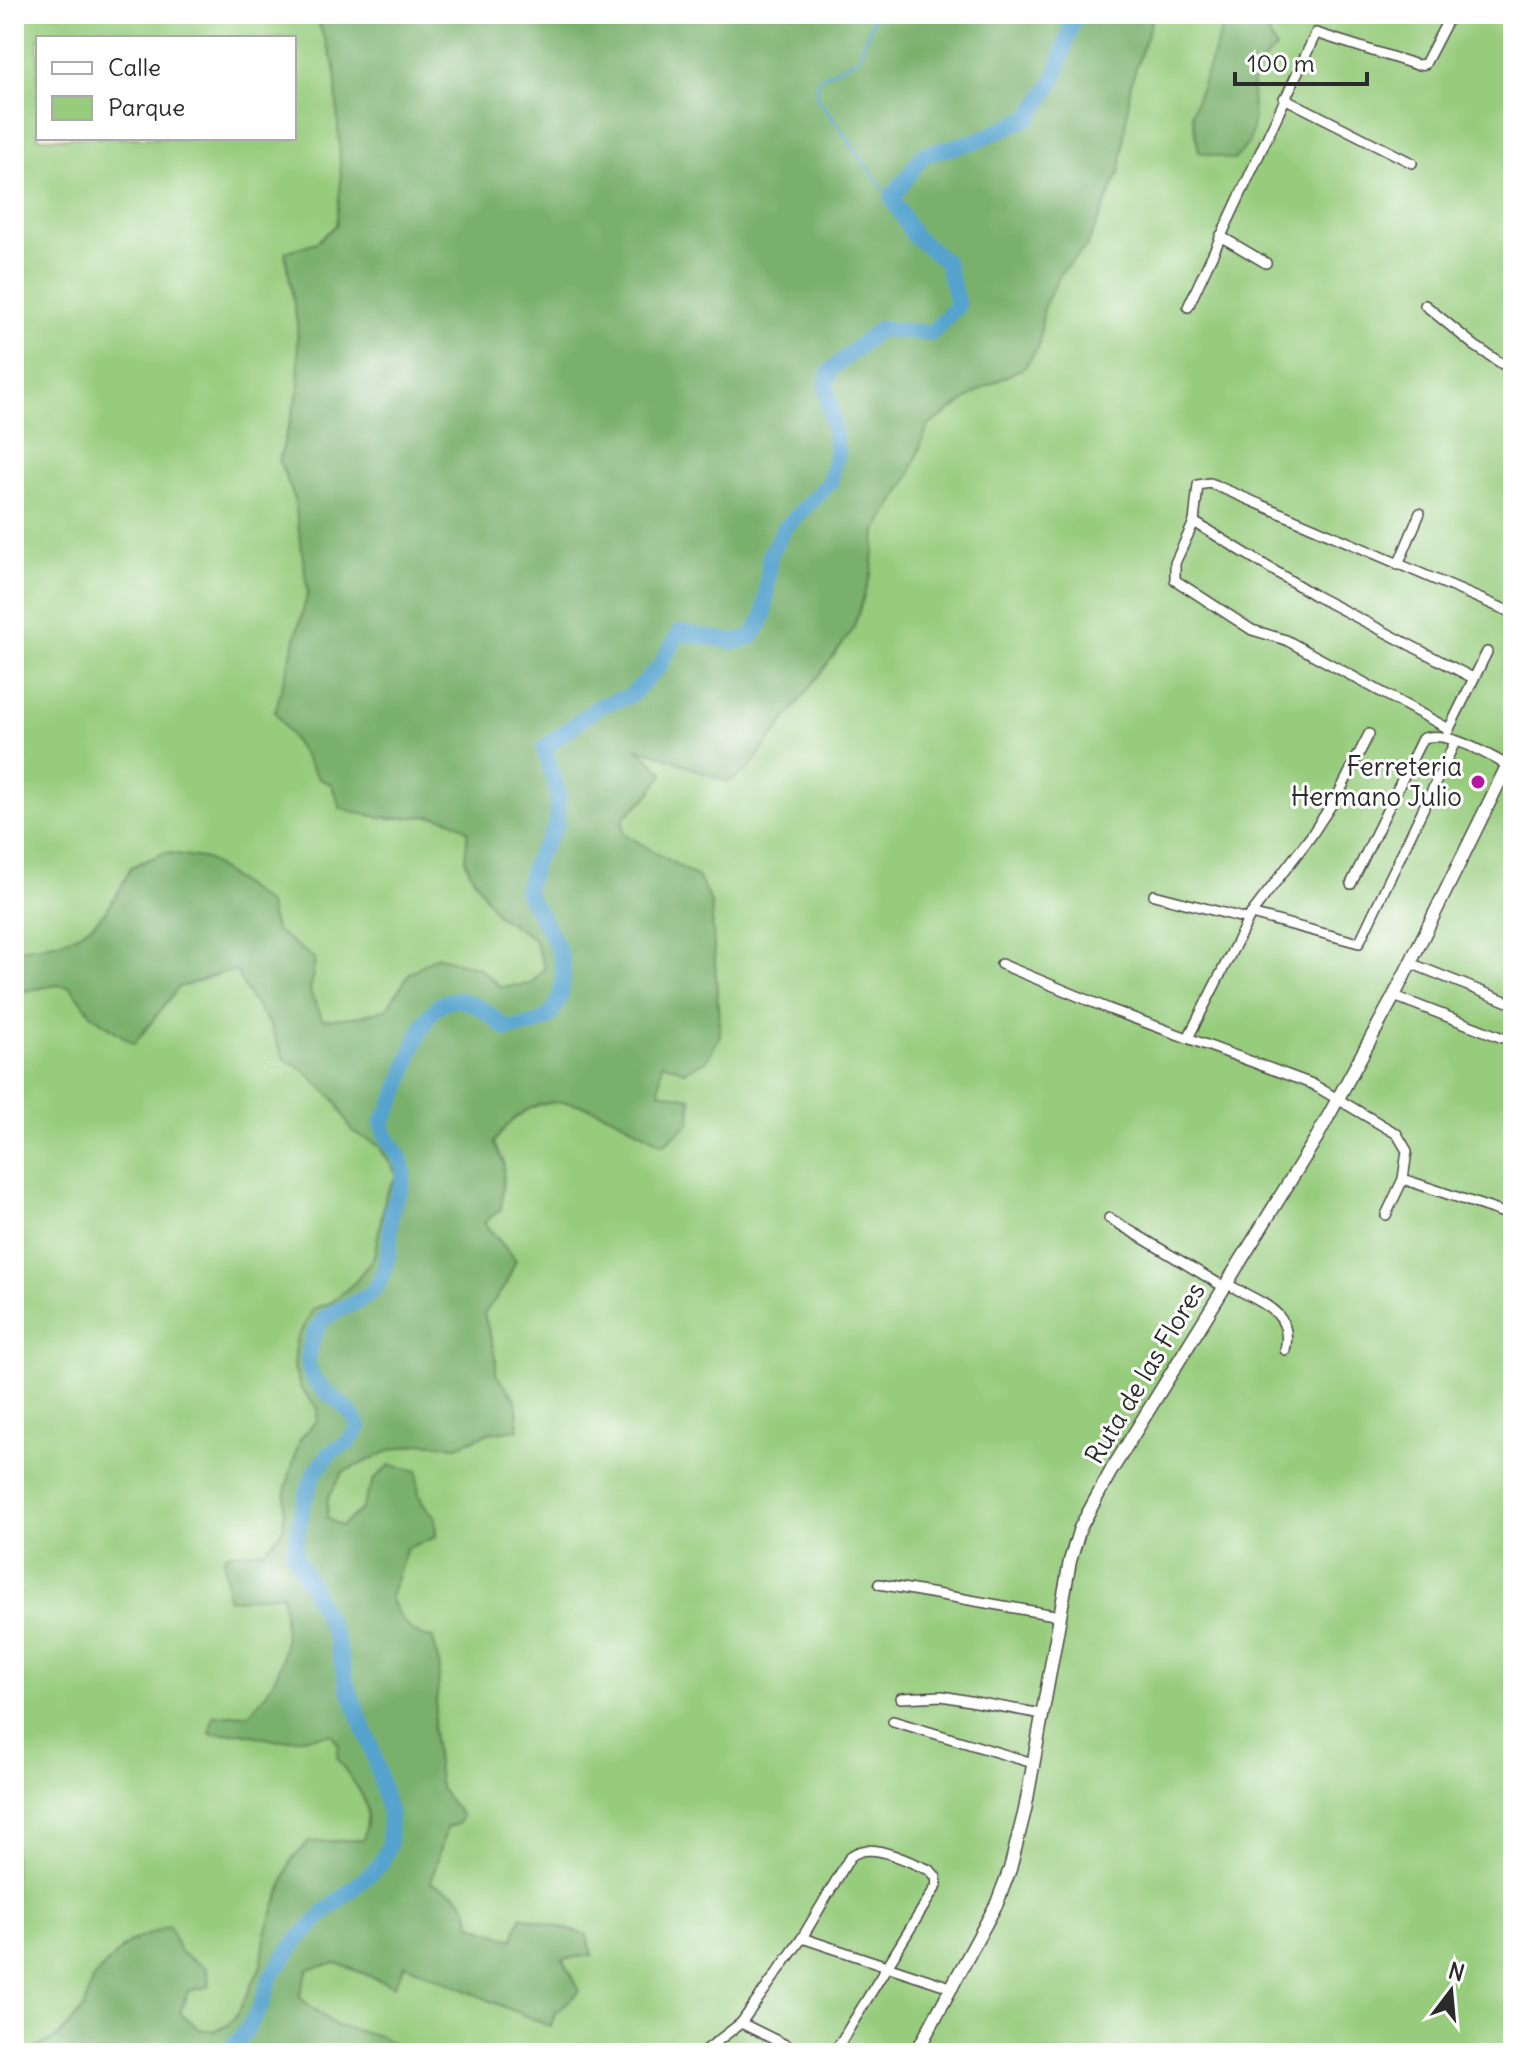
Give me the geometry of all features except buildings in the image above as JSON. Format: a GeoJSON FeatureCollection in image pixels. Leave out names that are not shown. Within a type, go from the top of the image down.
{"type":"FeatureCollection","features":[{"type":"Feature","properties":{"kind":"main road","name":"Ruta de las Flores"},"geometry":{"type":"LineString","coordinates":[[916,2053],[953,1988],[1010,1869],[1070,1561],[1092,1502],[1337,1101],[1394,996],[1511,762]]}},
{"type":"Feature","properties":{"kind":"street"},"geometry":{"type":"LineString","coordinates":[[1188,307],[1316,33],[1417,65],[1425,64],[1451,14]]}},
{"type":"Feature","properties":{"kind":"street"},"geometry":{"type":"LineString","coordinates":[[1284,98],[1412,163]]}},
{"type":"Feature","properties":{"kind":"street"},"geometry":{"type":"LineString","coordinates":[[1220,236],[1266,263]]}},
{"type":"Feature","properties":{"kind":"street"},"geometry":{"type":"LineString","coordinates":[[1425,305],[1475,346],[1513,371]]}},
{"type":"Feature","properties":{"kind":"street"},"geometry":{"type":"LineString","coordinates":[[1511,762],[1450,736],[1286,640],[1252,630],[1184,588],[1172,572],[1194,522],[1198,485],[1210,483],[1513,613]]}},
{"type":"Feature","properties":{"kind":"street"},"geometry":{"type":"LineString","coordinates":[[1398,565],[1420,513]]}},
{"type":"Feature","properties":{"kind":"street"},"geometry":{"type":"LineString","coordinates":[[1194,522],[1314,595],[1473,678]]}},
{"type":"Feature","properties":{"kind":"street"},"geometry":{"type":"LineString","coordinates":[[1154,895],[1359,943],[1487,652]]}},
{"type":"Feature","properties":{"kind":"street"},"geometry":{"type":"LineString","coordinates":[[1188,1038],[1249,917],[1311,836],[1339,793],[1369,734]]}},
{"type":"Feature","properties":{"kind":"street"},"geometry":{"type":"LineString","coordinates":[[1351,884],[1418,744],[1427,736],[1450,736]]}},
{"type":"Feature","properties":{"kind":"street"},"geometry":{"type":"LineString","coordinates":[[1410,963],[1513,1004]]}},
{"type":"Feature","properties":{"kind":"street"},"geometry":{"type":"LineString","coordinates":[[1001,964],[1312,1084],[1404,1142],[1407,1151],[1403,1179],[1386,1215]]}},
{"type":"Feature","properties":{"kind":"street"},"geometry":{"type":"LineString","coordinates":[[1394,996],[1513,1042]]}},
{"type":"Feature","properties":{"kind":"street"},"geometry":{"type":"LineString","coordinates":[[1403,1179],[1513,1216]]}},
{"type":"Feature","properties":{"kind":"street"},"geometry":{"type":"LineString","coordinates":[[1109,1218],[1284,1319],[1289,1333],[1285,1350]]}},
{"type":"Feature","properties":{"kind":"street"},"geometry":{"type":"LineString","coordinates":[[879,1584],[1060,1616]]}},
{"type":"Feature","properties":{"kind":"street"},"geometry":{"type":"LineString","coordinates":[[901,1698],[942,1696],[1042,1714]]}},
{"type":"Feature","properties":{"kind":"street"},"geometry":{"type":"LineString","coordinates":[[893,1721],[1033,1763]]}},
{"type":"Feature","properties":{"kind":"street"},"geometry":{"type":"LineString","coordinates":[[702,2053],[741,2023],[802,1938],[850,1857],[857,1851],[876,1850],[930,1870],[936,1877],[934,1894],[834,2053]]}},
{"type":"Feature","properties":{"kind":"street"},"geometry":{"type":"LineString","coordinates":[[802,1938],[953,1988]]}},
{"type":"Feature","properties":{"kind":"street"},"geometry":{"type":"LineString","coordinates":[[741,2023],[802,2053]]}},
{"type":"Feature","properties":{"kind":"green space"},"geometry":{"type":"Polygon","coordinates":[[[14,14],[1513,14],[1513,2053],[14,2053],[14,14]]]}},
{"type":"Feature","properties":{"kind":"green space"},"geometry":{"type":"Polygon","coordinates":[[[315,14],[1154,14],[1131,83],[1120,171],[1087,246],[1061,273],[1044,306],[1039,346],[1025,367],[983,388],[928,426],[909,477],[876,532],[872,571],[853,630],[747,771],[728,782],[637,748],[664,773],[647,797],[623,818],[623,833],[699,878],[711,903],[720,1036],[706,1061],[685,1071],[662,1063],[659,1092],[691,1098],[690,1123],[663,1145],[619,1120],[574,1104],[553,1102],[532,1107],[512,1120],[494,1143],[504,1163],[501,1209],[484,1223],[516,1260],[505,1286],[484,1314],[496,1357],[496,1374],[516,1400],[519,1429],[489,1433],[457,1446],[423,1443],[391,1450],[343,1472],[328,1498],[327,1518],[341,1526],[361,1510],[374,1479],[390,1465],[418,1471],[420,1496],[435,1517],[436,1537],[407,1548],[390,1597],[411,1630],[433,1638],[440,1669],[433,1730],[440,1788],[462,1816],[458,1824],[447,1827],[431,1883],[448,1890],[464,1902],[472,1925],[513,1940],[521,1916],[587,1935],[593,1955],[563,1959],[580,1991],[555,2013],[551,2027],[405,1964],[394,1986],[337,1963],[308,1969],[299,1997],[336,2026],[381,2036],[398,2048],[416,2053],[280,2050],[278,2053],[26,2053],[58,2037],[84,2008],[93,1978],[129,1942],[169,1926],[180,1952],[206,1968],[210,1986],[188,1991],[180,2013],[199,2029],[215,2031],[228,2025],[239,2011],[261,1966],[266,1933],[291,1861],[308,1842],[363,1840],[366,1804],[337,1758],[339,1745],[331,1734],[279,1741],[242,1733],[210,1734],[213,1716],[249,1714],[278,1672],[285,1630],[282,1594],[228,1600],[224,1554],[265,1550],[283,1529],[286,1488],[300,1439],[317,1420],[318,1409],[301,1389],[294,1368],[296,1340],[313,1309],[332,1302],[355,1282],[374,1256],[386,1194],[397,1175],[379,1146],[352,1131],[336,1101],[305,1071],[284,1059],[270,1025],[236,971],[179,987],[134,1044],[93,1016],[70,987],[56,985],[14,993],[14,951],[62,941],[89,927],[108,907],[131,867],[166,852],[207,859],[268,904],[275,930],[315,959],[310,992],[323,1020],[362,1016],[387,1008],[410,973],[437,956],[479,968],[501,987],[530,984],[545,968],[533,938],[496,914],[470,872],[465,859],[468,831],[440,817],[385,818],[341,809],[331,784],[319,779],[275,712],[308,592],[294,497],[279,461],[299,389],[297,323],[285,252],[317,242],[336,225],[341,181],[335,67],[315,14]]]}},
{"type":"Feature","properties":{"kind":"green space"},"geometry":{"type":"Polygon","coordinates":[[[1219,14],[1267,14],[1265,25],[1276,49],[1256,71],[1252,93],[1252,128],[1248,143],[1234,160],[1199,152],[1192,113],[1221,32],[1219,14]]]}},
{"type":"Feature","properties":{"kind":"waterway"},"geometry":{"type":"LineString","coordinates":[[875,14],[859,57],[819,79],[816,97],[892,198]]}},
{"type":"Feature","properties":{"kind":"waterway"},"geometry":{"type":"LineString","coordinates":[[228,2053],[246,2031],[261,2006],[271,1976],[295,1943],[323,1914],[380,1865],[389,1845],[390,1815],[370,1743],[348,1688],[335,1636],[294,1553],[302,1509],[314,1474],[331,1452],[349,1442],[359,1427],[348,1410],[315,1381],[309,1371],[308,1359],[322,1321],[367,1295],[378,1284],[384,1270],[392,1210],[403,1182],[403,1170],[382,1121],[394,1101],[423,1026],[436,1008],[454,1000],[476,1006],[506,1029],[541,1021],[553,1011],[561,992],[562,964],[554,940],[526,891],[534,863],[556,826],[558,793],[544,748],[599,706],[630,696],[659,667],[680,632],[734,642],[752,637],[764,616],[770,555],[784,529],[830,482],[837,450],[826,383],[831,370],[879,329],[932,333],[958,305],[946,262],[913,235],[892,198],[923,155],[976,141],[1030,117],[1054,81],[1075,14]]}},
{"type":"Feature","properties":{"kind":"place","name":"Ferreteria Hermano Julio"},"geometry":{"type":"Point","coordinates":[1478,782]}}]}
